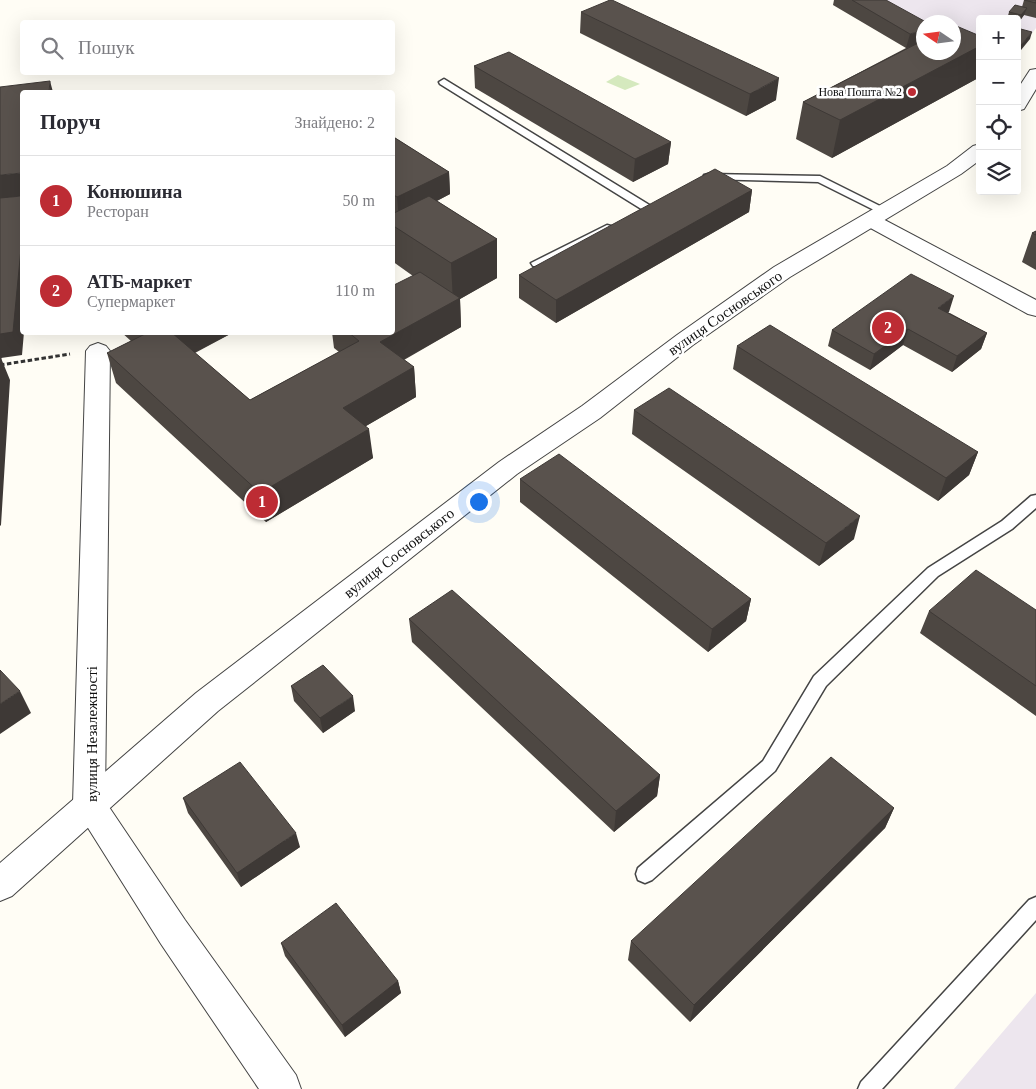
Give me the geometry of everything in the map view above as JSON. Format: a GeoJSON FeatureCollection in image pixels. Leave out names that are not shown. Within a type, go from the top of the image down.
{"type":"FeatureCollection","features":[{"type":"Feature","properties":{"kind":"street"},"geometry":{"type":"LineString","coordinates":[[1021,98],[1036,74]]}},
{"type":"Feature","properties":{"kind":"street","name":"вулиця Сосновського"},"geometry":{"type":"LineString","coordinates":[[0,885],[207,702],[508,468],[591,412],[685,340],[782,272],[879,216],[954,170],[976,153]]}},
{"type":"Feature","properties":{"kind":"street"},"geometry":{"type":"LineString","coordinates":[[879,216],[1036,309]]}},
{"type":"Feature","properties":{"kind":"street","name":"вулиця Незалежності"},"geometry":{"type":"LineString","coordinates":[[98,351],[90,804],[173,932],[282,1089]]}},
{"type":"Feature","properties":{"kind":"lane"},"geometry":{"type":"LineString","coordinates":[[444,82],[651,206],[537,263]]}},
{"type":"Feature","properties":{"kind":"lane"},"geometry":{"type":"LineString","coordinates":[[695,184],[711,176],[820,179],[879,216]]}},
{"type":"Feature","properties":{"kind":"lane"},"geometry":{"type":"LineString","coordinates":[[645,874],[769,766],[820,681],[933,572],[1006,526],[1036,500]]}},
{"type":"Feature","properties":{"kind":"lane"},"geometry":{"type":"LineString","coordinates":[[868,1089],[1036,906]]}},
{"type":"Feature","properties":{"kind":"path"},"geometry":{"type":"LineString","coordinates":[[0,365],[98,351]]}},
{"type":"Feature","properties":{"kind":"shaded area"},"geometry":{"type":"Polygon","coordinates":[[[847,0],[1036,0],[1036,28],[1021,48],[1021,15],[976,15],[976,59],[961,54],[961,15],[916,15],[916,20],[847,0]]]}},
{"type":"Feature","properties":{"kind":"shaded area"},"geometry":{"type":"Polygon","coordinates":[[[1036,993],[1036,1089],[954,1089],[1036,993]]]}},
{"type":"Feature","properties":{"kind":"green space"},"geometry":{"type":"Polygon","coordinates":[[[618,75],[640,84],[625,90],[606,82],[618,75]]]}},
{"type":"Feature","properties":{"kind":"building"},"geometry":{"type":"Polygon","coordinates":[[[610,0],[779,78],[750,94],[581,12],[610,0]]]}},
{"type":"Feature","properties":{"kind":"building"},"geometry":{"type":"Polygon","coordinates":[[[852,0],[886,0],[916,16],[916,32],[910,34],[852,0]]]}},
{"type":"Feature","properties":{"kind":"building"},"geometry":{"type":"Polygon","coordinates":[[[1024,0],[1036,0],[1036,3],[1024,0]]]}},
{"type":"Feature","properties":{"kind":"building"},"geometry":{"type":"Polygon","coordinates":[[[1015,5],[1027,8],[1021,15],[1009,12],[1015,5]]]}},
{"type":"Feature","properties":{"kind":"building"},"geometry":{"type":"Polygon","coordinates":[[[961,28],[976,34],[976,48],[961,56],[961,28]]]}},
{"type":"Feature","properties":{"kind":"building"},"geometry":{"type":"Polygon","coordinates":[[[1021,29],[1032,32],[1021,45],[1021,29]]]}},
{"type":"Feature","properties":{"kind":"building"},"geometry":{"type":"Polygon","coordinates":[[[916,44],[916,60],[954,60],[840,120],[803,102],[916,44]]]}},
{"type":"Feature","properties":{"kind":"building"},"geometry":{"type":"Polygon","coordinates":[[[509,52],[671,142],[635,159],[474,66],[509,52]]]}},
{"type":"Feature","properties":{"kind":"building"},"geometry":{"type":"Polygon","coordinates":[[[50,81],[49,90],[20,90],[20,173],[0,175],[0,87],[50,81]]]}},
{"type":"Feature","properties":{"kind":"building"},"geometry":{"type":"Polygon","coordinates":[[[395,138],[449,172],[397,197],[395,196],[395,138]]]}},
{"type":"Feature","properties":{"kind":"building"},"geometry":{"type":"Polygon","coordinates":[[[715,169],[752,190],[556,300],[519,275],[715,169]]]}},
{"type":"Feature","properties":{"kind":"building"},"geometry":{"type":"Polygon","coordinates":[[[20,196],[20,259],[13,332],[0,334],[0,198],[20,196]]]}},
{"type":"Feature","properties":{"kind":"building"},"geometry":{"type":"Polygon","coordinates":[[[429,196],[497,239],[451,263],[395,227],[395,213],[429,196]]]}},
{"type":"Feature","properties":{"kind":"building"},"geometry":{"type":"Polygon","coordinates":[[[420,272],[460,298],[395,334],[395,284],[420,272]]]}},
{"type":"Feature","properties":{"kind":"building"},"geometry":{"type":"Polygon","coordinates":[[[911,274],[954,296],[938,308],[987,333],[957,356],[908,329],[874,354],[832,330],[911,274]]]}},
{"type":"Feature","properties":{"kind":"building"},"geometry":{"type":"Polygon","coordinates":[[[770,325],[978,452],[946,478],[737,346],[770,325]]]}},
{"type":"Feature","properties":{"kind":"building"},"geometry":{"type":"Polygon","coordinates":[[[143,335],[174,335],[250,400],[359,341],[352,335],[393,335],[380,342],[414,367],[343,408],[369,429],[260,493],[107,353],[143,335]]]}},
{"type":"Feature","properties":{"kind":"building"},"geometry":{"type":"Polygon","coordinates":[[[669,388],[860,516],[826,543],[634,410],[669,388]]]}},
{"type":"Feature","properties":{"kind":"building"},"geometry":{"type":"Polygon","coordinates":[[[559,454],[751,599],[712,629],[520,479],[559,454]]]}},
{"type":"Feature","properties":{"kind":"building"},"geometry":{"type":"Polygon","coordinates":[[[976,570],[1036,610],[1036,686],[929,611],[976,570]]]}},
{"type":"Feature","properties":{"kind":"building"},"geometry":{"type":"Polygon","coordinates":[[[452,590],[660,775],[616,811],[409,619],[452,590]]]}},
{"type":"Feature","properties":{"kind":"building"},"geometry":{"type":"Polygon","coordinates":[[[323,665],[353,696],[320,718],[291,686],[323,665]]]}},
{"type":"Feature","properties":{"kind":"building"},"geometry":{"type":"Polygon","coordinates":[[[0,670],[20,691],[0,704],[0,670]]]}},
{"type":"Feature","properties":{"kind":"building"},"geometry":{"type":"Polygon","coordinates":[[[831,757],[894,808],[694,1005],[631,941],[831,757]]]}},
{"type":"Feature","properties":{"kind":"building"},"geometry":{"type":"Polygon","coordinates":[[[240,762],[296,833],[237,873],[183,798],[240,762]]]}},
{"type":"Feature","properties":{"kind":"building"},"geometry":{"type":"Polygon","coordinates":[[[336,903],[398,981],[342,1025],[281,943],[336,903]]]}},
{"type":"Feature","properties":{"kind":"place","name":"Нова Пошта №2"},"geometry":{"type":"Point","coordinates":[912,92]}},
{"type":"Feature","properties":{"kind":"place","name":"АТБ-маркет"},"geometry":{"type":"Point","coordinates":[888,328]}},
{"type":"Feature","properties":{"kind":"place","name":"Конюшина"},"geometry":{"type":"Point","coordinates":[262,502]}}]}
